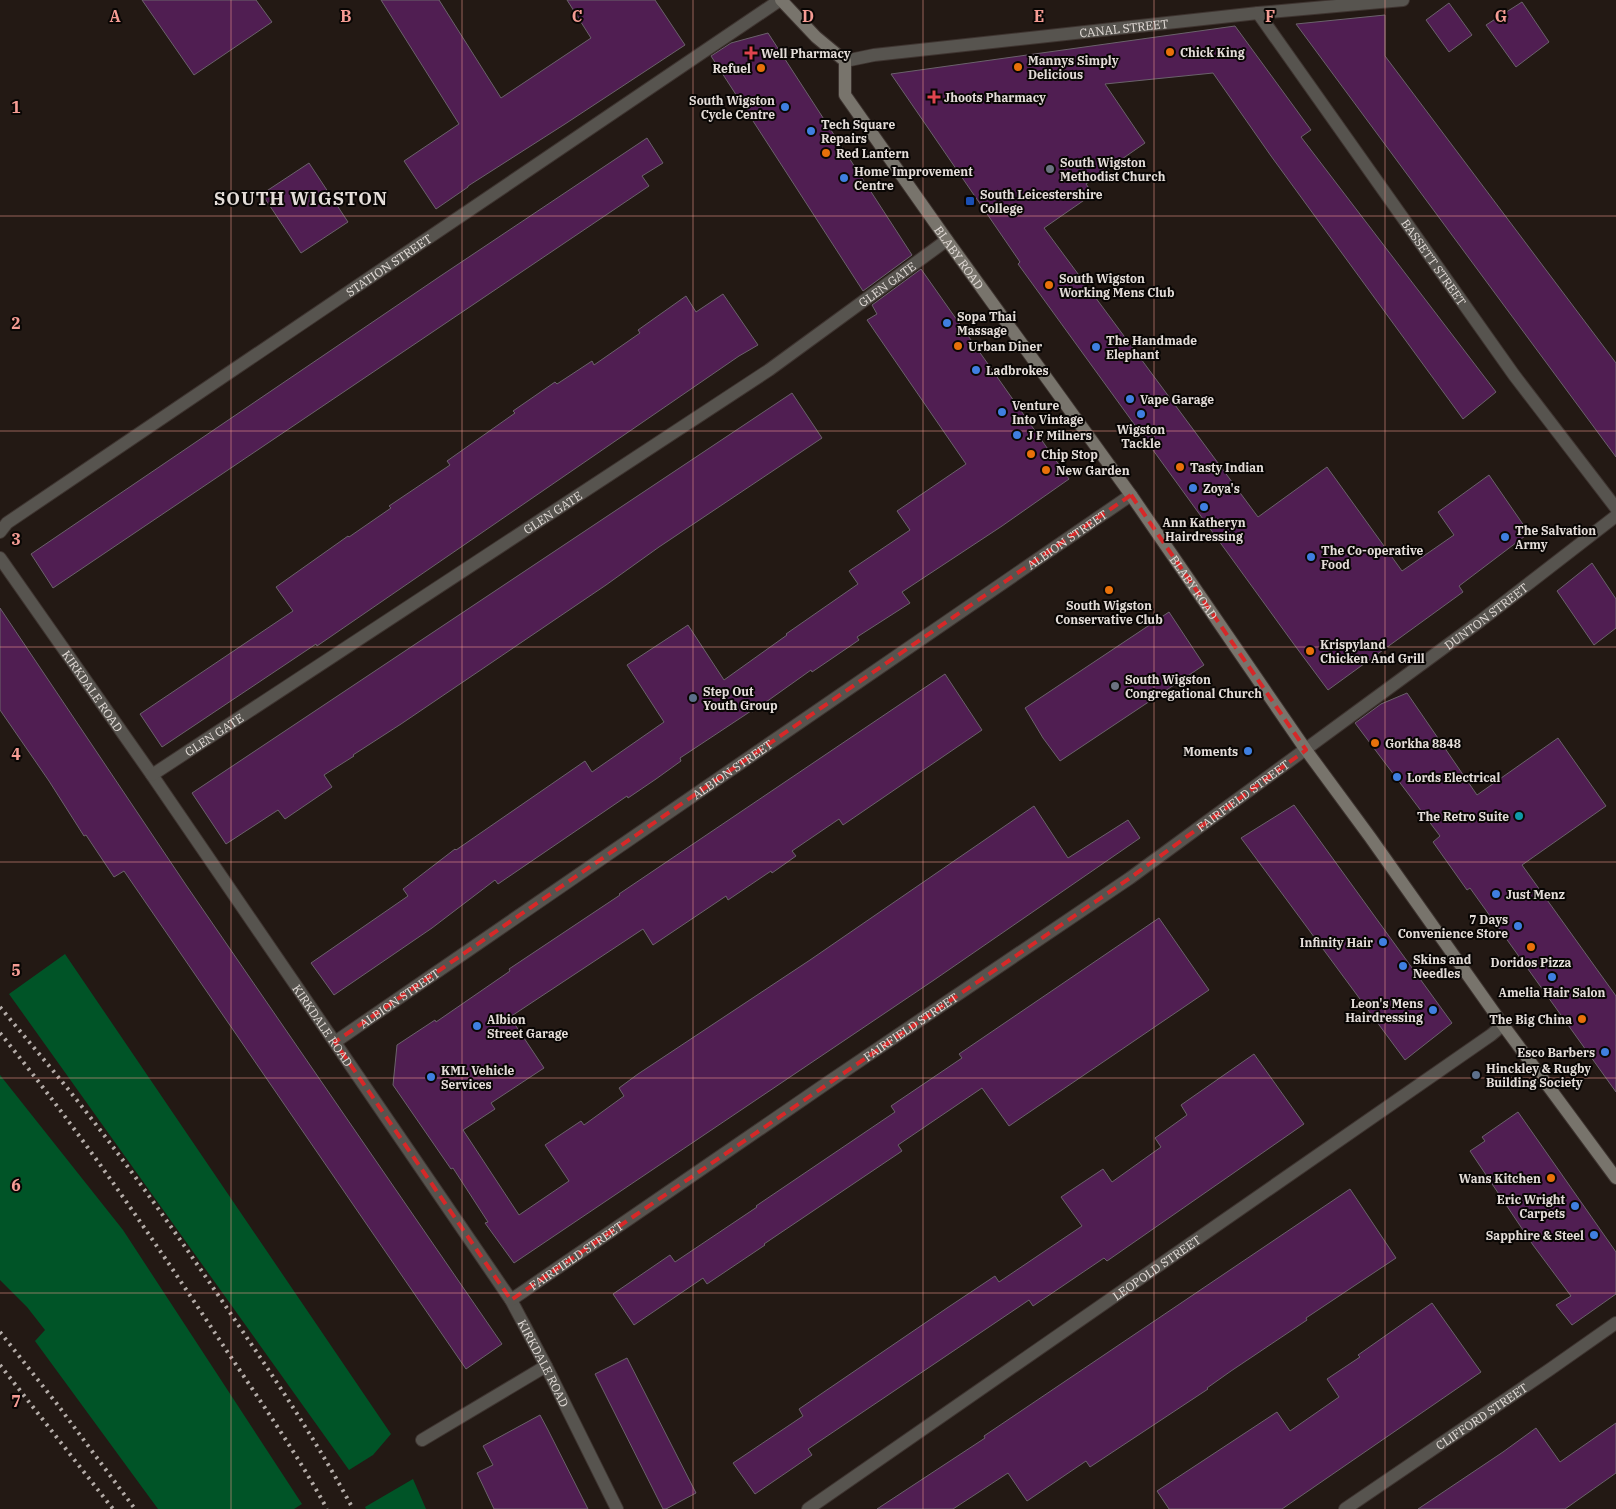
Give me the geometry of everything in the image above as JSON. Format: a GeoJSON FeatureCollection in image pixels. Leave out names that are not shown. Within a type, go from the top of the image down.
{"type":"FeatureCollection","features":[{"type":"Feature","properties":{"kind":"main road"},"geometry":{"type":"LineString","coordinates":[[780,0],[816,37],[846,61]]}},
{"type":"Feature","properties":{"kind":"main road","name":"BLABY ROAD"},"geometry":{"type":"LineString","coordinates":[[846,61],[845,95],[1131,496],[1306,750],[1503,1025],[1616,1178]]}},
{"type":"Feature","properties":{"kind":"street","name":"STATION STREET"},"geometry":{"type":"LineString","coordinates":[[0,532],[7,523],[780,0]]}},
{"type":"Feature","properties":{"kind":"street","name":"CANAL STREET"},"geometry":{"type":"LineString","coordinates":[[846,61],[874,55],[1258,13],[1403,0]]}},
{"type":"Feature","properties":{"kind":"street","name":"BASSETT STREET"},"geometry":{"type":"LineString","coordinates":[[1258,13],[1514,375],[1616,508]]}},
{"type":"Feature","properties":{"kind":"street","name":"GLEN GATE"},"geometry":{"type":"LineString","coordinates":[[152,775],[769,370],[947,240]]}},
{"type":"Feature","properties":{"kind":"street","name":"ALBION STREET"},"geometry":{"type":"LineString","coordinates":[[335,1042],[1131,496]]}},
{"type":"Feature","properties":{"kind":"street","name":"DUNTON STREET"},"geometry":{"type":"LineString","coordinates":[[1306,750],[1479,622],[1616,516]]}},
{"type":"Feature","properties":{"kind":"street","name":"KIRKDALE ROAD"},"geometry":{"type":"LineString","coordinates":[[0,558],[152,775],[511,1300],[617,1509]]}},
{"type":"Feature","properties":{"kind":"street","name":"FAIRFIELD STREET"},"geometry":{"type":"LineString","coordinates":[[511,1300],[1130,878],[1306,750]]}},
{"type":"Feature","properties":{"kind":"street","name":"LEOPOLD STREET"},"geometry":{"type":"LineString","coordinates":[[808,1509],[1503,1025]]}},
{"type":"Feature","properties":{"kind":"street","name":"CLIFFORD STREET"},"geometry":{"type":"LineString","coordinates":[[1345,1509],[1616,1323]]}},
{"type":"Feature","properties":{"kind":"street"},"geometry":{"type":"LineString","coordinates":[[422,1440],[546,1366]]}},
{"type":"Feature","properties":{"kind":"highlighted area"},"geometry":{"type":"Polygon","coordinates":[[[1131,495],[1306,750],[1130,878],[511,1300],[335,1042],[1131,495]]]}},
{"type":"Feature","properties":{"kind":"green space"},"geometry":{"type":"Polygon","coordinates":[[[65,954],[391,1434],[373,1455],[349,1470],[9,994],[65,954]]]}},
{"type":"Feature","properties":{"kind":"green space"},"geometry":{"type":"Polygon","coordinates":[[[0,1075],[123,1230],[302,1504],[294,1509],[158,1509],[35,1341],[45,1330],[27,1307],[0,1280],[0,1075]]]}},
{"type":"Feature","properties":{"kind":"green space"},"geometry":{"type":"Polygon","coordinates":[[[413,1479],[426,1509],[366,1509],[365,1507],[413,1479]]]}},
{"type":"Feature","properties":{"kind":"building"},"geometry":{"type":"Polygon","coordinates":[[[142,0],[256,0],[272,22],[194,75],[142,0]]]}},
{"type":"Feature","properties":{"kind":"building"},"geometry":{"type":"Polygon","coordinates":[[[381,0],[439,0],[501,98],[591,38],[567,0],[655,0],[685,45],[468,186],[436,209],[404,161],[459,124],[381,0]]]}},
{"type":"Feature","properties":{"kind":"building"},"geometry":{"type":"Polygon","coordinates":[[[1522,2],[1549,42],[1516,67],[1486,25],[1522,2]]]}},
{"type":"Feature","properties":{"kind":"building"},"geometry":{"type":"Polygon","coordinates":[[[1449,3],[1472,35],[1449,52],[1426,20],[1449,3]]]}},
{"type":"Feature","properties":{"kind":"building"},"geometry":{"type":"Polygon","coordinates":[[[1385,15],[1385,56],[1616,363],[1616,457],[1296,24],[1385,15]]]}},
{"type":"Feature","properties":{"kind":"building"},"geometry":{"type":"Polygon","coordinates":[[[1235,26],[1311,130],[1301,137],[1496,392],[1463,419],[1271,156],[1213,73],[1105,84],[1145,143],[1086,184],[1093,194],[1044,228],[1258,517],[1327,467],[1402,571],[1454,535],[1438,512],[1489,475],[1529,533],[1459,586],[1463,592],[1328,690],[1018,264],[1020,262],[891,74],[1235,26]]]}},
{"type":"Feature","properties":{"kind":"building"},"geometry":{"type":"Polygon","coordinates":[[[768,33],[912,255],[863,291],[711,56],[731,43],[768,33]]]}},
{"type":"Feature","properties":{"kind":"building"},"geometry":{"type":"Polygon","coordinates":[[[647,138],[663,163],[642,176],[649,186],[53,588],[31,554],[647,138]]]}},
{"type":"Feature","properties":{"kind":"building"},"geometry":{"type":"Polygon","coordinates":[[[309,163],[348,222],[301,253],[262,194],[309,163]]]}},
{"type":"Feature","properties":{"kind":"building"},"geometry":{"type":"Polygon","coordinates":[[[921,269],[1069,479],[902,592],[910,603],[857,637],[859,640],[680,758],[681,761],[656,779],[628,798],[627,796],[498,884],[495,880],[432,928],[334,995],[311,963],[408,896],[403,889],[455,849],[585,761],[592,772],[664,722],[627,665],[688,625],[724,680],[858,584],[849,571],[910,530],[897,511],[966,464],[867,320],[877,314],[872,305],[921,269]]]}},
{"type":"Feature","properties":{"kind":"building"},"geometry":{"type":"Polygon","coordinates":[[[723,294],[758,345],[739,356],[317,646],[316,644],[162,747],[140,714],[293,611],[276,587],[450,465],[447,461],[515,413],[513,411],[555,382],[557,384],[592,361],[594,365],[640,333],[638,330],[686,296],[696,312],[723,294]]]}},
{"type":"Feature","properties":{"kind":"building"},"geometry":{"type":"Polygon","coordinates":[[[792,393],[822,438],[324,775],[332,787],[285,819],[278,810],[226,844],[192,793],[792,393]]]}},
{"type":"Feature","properties":{"kind":"building"},"geometry":{"type":"Polygon","coordinates":[[[1592,563],[1616,599],[1616,628],[1594,645],[1557,591],[1592,563]]]}},
{"type":"Feature","properties":{"kind":"building"},"geometry":{"type":"Polygon","coordinates":[[[0,608],[186,885],[502,1344],[466,1369],[124,871],[114,877],[86,835],[84,836],[0,710],[0,608]]]}},
{"type":"Feature","properties":{"kind":"building","name":"South Wigston Congregational Church"},"geometry":{"type":"Polygon","coordinates":[[[1169,612],[1204,665],[1060,761],[1043,738],[1025,708],[1169,612]]]}},
{"type":"Feature","properties":{"kind":"building"},"geometry":{"type":"Polygon","coordinates":[[[945,674],[982,730],[843,825],[839,819],[792,851],[796,856],[728,900],[726,896],[653,945],[643,929],[510,1017],[544,1068],[491,1103],[495,1109],[463,1130],[519,1215],[569,1181],[545,1145],[581,1121],[584,1125],[624,1096],[619,1088],[638,1074],[810,960],[1034,806],[1068,858],[1128,820],[1140,838],[934,980],[514,1263],[485,1223],[488,1222],[453,1168],[451,1169],[393,1085],[397,1045],[435,1020],[436,1022],[510,971],[509,969],[945,674]]]}},
{"type":"Feature","properties":{"kind":"building"},"geometry":{"type":"Polygon","coordinates":[[[1407,693],[1477,795],[1558,738],[1606,806],[1522,865],[1616,996],[1616,1092],[1470,888],[1467,890],[1433,842],[1440,836],[1355,723],[1381,704],[1407,693]]]}},
{"type":"Feature","properties":{"kind":"building"},"geometry":{"type":"Polygon","coordinates":[[[1294,805],[1452,1023],[1405,1060],[1241,838],[1294,805]]]}},
{"type":"Feature","properties":{"kind":"building"},"geometry":{"type":"Polygon","coordinates":[[[1159,918],[1209,990],[1009,1126],[982,1088],[898,1145],[902,1151],[765,1245],[707,1284],[703,1278],[634,1325],[613,1294],[670,1255],[675,1262],[895,1112],[891,1106],[962,1058],[959,1054],[1159,918]]]}},
{"type":"Feature","properties":{"kind":"building"},"geometry":{"type":"Polygon","coordinates":[[[1254,1054],[1304,1124],[1107,1261],[1104,1258],[1033,1306],[1029,1300],[808,1449],[812,1455],[755,1494],[733,1463],[803,1416],[799,1409],[947,1308],[995,1276],[999,1282],[1082,1226],[1061,1197],[1103,1169],[1112,1182],[1161,1147],[1155,1138],[1187,1115],[1181,1105],[1254,1054]]]}},
{"type":"Feature","properties":{"kind":"building"},"geometry":{"type":"Polygon","coordinates":[[[1518,1112],[1616,1252],[1616,1294],[1572,1325],[1556,1305],[1571,1296],[1533,1245],[1470,1151],[1485,1141],[1482,1137],[1518,1112]]]}},
{"type":"Feature","properties":{"kind":"building"},"geometry":{"type":"Polygon","coordinates":[[[1350,1189],[1396,1258],[1306,1318],[1307,1320],[1231,1371],[1208,1389],[1090,1467],[1086,1461],[1027,1501],[1008,1473],[953,1509],[877,1509],[985,1438],[984,1436],[1350,1189]]]}},
{"type":"Feature","properties":{"kind":"building"},"geometry":{"type":"Polygon","coordinates":[[[1432,1303],[1481,1372],[1282,1509],[1169,1509],[1157,1491],[1277,1412],[1290,1431],[1339,1397],[1327,1379],[1360,1357],[1358,1355],[1432,1303]]]}},
{"type":"Feature","properties":{"kind":"building"},"geometry":{"type":"Polygon","coordinates":[[[627,1358],[696,1493],[666,1509],[663,1509],[595,1374],[627,1358]]]}},
{"type":"Feature","properties":{"kind":"building"},"geometry":{"type":"Polygon","coordinates":[[[540,1415],[588,1509],[494,1509],[477,1473],[493,1465],[483,1446],[540,1415]]]}},
{"type":"Feature","properties":{"kind":"building"},"geometry":{"type":"Polygon","coordinates":[[[1616,1423],[1616,1473],[1565,1509],[1418,1509],[1536,1428],[1560,1462],[1616,1423]]]}},
{"type":"Feature","properties":{"kind":"railway"},"geometry":{"type":"LineString","coordinates":[[0,1007],[87,1113],[221,1299],[313,1439],[353,1509]]}},
{"type":"Feature","properties":{"kind":"railway"},"geometry":{"type":"LineString","coordinates":[[0,1033],[57,1106],[138,1218],[273,1420],[327,1509]]}},
{"type":"Feature","properties":{"kind":"railway"},"geometry":{"type":"LineString","coordinates":[[0,1332],[57,1404],[135,1509]]}},
{"type":"Feature","properties":{"kind":"railway"},"geometry":{"type":"LineString","coordinates":[[0,1365],[113,1509]]}},
{"type":"Feature","properties":{"kind":"place","name":"Chick King"},"geometry":{"type":"Point","coordinates":[1170,52]}},
{"type":"Feature","properties":{"kind":"place","name":"Well Pharmacy"},"geometry":{"type":"Point","coordinates":[751,53]}},
{"type":"Feature","properties":{"kind":"place","name":"Mannys Simply Delicious"},"geometry":{"type":"Point","coordinates":[1018,67]}},
{"type":"Feature","properties":{"kind":"place","name":"Refuel"},"geometry":{"type":"Point","coordinates":[761,68]}},
{"type":"Feature","properties":{"kind":"place","name":"Jhoots Pharmacy"},"geometry":{"type":"Point","coordinates":[934,97]}},
{"type":"Feature","properties":{"kind":"place","name":"South Wigston Cycle Centre"},"geometry":{"type":"Point","coordinates":[785,107]}},
{"type":"Feature","properties":{"kind":"place","name":"Tech Square Repairs"},"geometry":{"type":"Point","coordinates":[811,131]}},
{"type":"Feature","properties":{"kind":"place","name":"Red Lantern"},"geometry":{"type":"Point","coordinates":[826,153]}},
{"type":"Feature","properties":{"kind":"place","name":"South Wigston Methodist Church"},"geometry":{"type":"Point","coordinates":[1050,169]}},
{"type":"Feature","properties":{"kind":"place","name":"Home Improvement Centre"},"geometry":{"type":"Point","coordinates":[844,178]}},
{"type":"Feature","properties":{"kind":"place","name":"South Leicestershire College"},"geometry":{"type":"Point","coordinates":[970,201]}},
{"type":"Feature","properties":{"kind":"place","name":"South Wigston Working Mens Club"},"geometry":{"type":"Point","coordinates":[1049,285]}},
{"type":"Feature","properties":{"kind":"place","name":"Sopa Thai Massage"},"geometry":{"type":"Point","coordinates":[947,323]}},
{"type":"Feature","properties":{"kind":"place","name":"Urban Diner"},"geometry":{"type":"Point","coordinates":[958,346]}},
{"type":"Feature","properties":{"kind":"place","name":"The Handmade Elephant"},"geometry":{"type":"Point","coordinates":[1096,347]}},
{"type":"Feature","properties":{"kind":"place","name":"Ladbrokes"},"geometry":{"type":"Point","coordinates":[976,370]}},
{"type":"Feature","properties":{"kind":"place","name":"Vape Garage"},"geometry":{"type":"Point","coordinates":[1130,399]}},
{"type":"Feature","properties":{"kind":"place","name":"Venture Into Vintage"},"geometry":{"type":"Point","coordinates":[1002,412]}},
{"type":"Feature","properties":{"kind":"place","name":"Wigston Tackle"},"geometry":{"type":"Point","coordinates":[1141,414]}},
{"type":"Feature","properties":{"kind":"place","name":"J F Milners"},"geometry":{"type":"Point","coordinates":[1017,435]}},
{"type":"Feature","properties":{"kind":"place","name":"Chip Stop"},"geometry":{"type":"Point","coordinates":[1031,454]}},
{"type":"Feature","properties":{"kind":"place","name":"Tasty Indian"},"geometry":{"type":"Point","coordinates":[1180,467]}},
{"type":"Feature","properties":{"kind":"place","name":"New Garden"},"geometry":{"type":"Point","coordinates":[1046,470]}},
{"type":"Feature","properties":{"kind":"place","name":"Zoya's"},"geometry":{"type":"Point","coordinates":[1193,488]}},
{"type":"Feature","properties":{"kind":"place","name":"Ann Katheryn Hairdressing"},"geometry":{"type":"Point","coordinates":[1204,507]}},
{"type":"Feature","properties":{"kind":"place","name":"The Salvation Army"},"geometry":{"type":"Point","coordinates":[1505,537]}},
{"type":"Feature","properties":{"kind":"place","name":"The Co-operative Food"},"geometry":{"type":"Point","coordinates":[1311,557]}},
{"type":"Feature","properties":{"kind":"place","name":"South Wigston Conservative Club"},"geometry":{"type":"Point","coordinates":[1109,590]}},
{"type":"Feature","properties":{"kind":"place","name":"Krispyland Chicken And Grill"},"geometry":{"type":"Point","coordinates":[1310,651]}},
{"type":"Feature","properties":{"kind":"place","name":"South Wigston Congregational Church"},"geometry":{"type":"Point","coordinates":[1115,686]}},
{"type":"Feature","properties":{"kind":"place","name":"Step Out Youth Group"},"geometry":{"type":"Point","coordinates":[693,698]}},
{"type":"Feature","properties":{"kind":"place","name":"Gorkha 8848"},"geometry":{"type":"Point","coordinates":[1375,743]}},
{"type":"Feature","properties":{"kind":"place","name":"Moments"},"geometry":{"type":"Point","coordinates":[1248,751]}},
{"type":"Feature","properties":{"kind":"place","name":"Lords Electrical"},"geometry":{"type":"Point","coordinates":[1397,777]}},
{"type":"Feature","properties":{"kind":"place","name":"The Retro Suite"},"geometry":{"type":"Point","coordinates":[1519,816]}},
{"type":"Feature","properties":{"kind":"place","name":"Just Menz"},"geometry":{"type":"Point","coordinates":[1496,894]}},
{"type":"Feature","properties":{"kind":"place","name":"7 Days Convenience Store"},"geometry":{"type":"Point","coordinates":[1518,926]}},
{"type":"Feature","properties":{"kind":"place","name":"Infinity Hair"},"geometry":{"type":"Point","coordinates":[1383,942]}},
{"type":"Feature","properties":{"kind":"place","name":"Doridos Pizza"},"geometry":{"type":"Point","coordinates":[1531,947]}},
{"type":"Feature","properties":{"kind":"place","name":"Skins and Needles"},"geometry":{"type":"Point","coordinates":[1403,966]}},
{"type":"Feature","properties":{"kind":"place","name":"Amelia Hair Salon"},"geometry":{"type":"Point","coordinates":[1552,977]}},
{"type":"Feature","properties":{"kind":"place","name":"Leon's Mens Hairdressing"},"geometry":{"type":"Point","coordinates":[1433,1010]}},
{"type":"Feature","properties":{"kind":"place","name":"The Big China"},"geometry":{"type":"Point","coordinates":[1582,1019]}},
{"type":"Feature","properties":{"kind":"place","name":"Albion Street Garage"},"geometry":{"type":"Point","coordinates":[477,1026]}},
{"type":"Feature","properties":{"kind":"place","name":"Esco Barbers"},"geometry":{"type":"Point","coordinates":[1605,1052]}},
{"type":"Feature","properties":{"kind":"place","name":"Hinckley & Rugby Building Society"},"geometry":{"type":"Point","coordinates":[1476,1075]}},
{"type":"Feature","properties":{"kind":"place","name":"KML Vehicle Services"},"geometry":{"type":"Point","coordinates":[431,1077]}},
{"type":"Feature","properties":{"kind":"place","name":"Wans Kitchen"},"geometry":{"type":"Point","coordinates":[1551,1178]}},
{"type":"Feature","properties":{"kind":"place","name":"Eric Wright Carpets"},"geometry":{"type":"Point","coordinates":[1575,1206]}},
{"type":"Feature","properties":{"kind":"place","name":"Sapphire & Steel"},"geometry":{"type":"Point","coordinates":[1594,1235]}},
{"type":"Feature","properties":{"kind":"district","name":"SOUTH WIGSTON"},"geometry":{"type":"Point","coordinates":[301,198]}}]}
